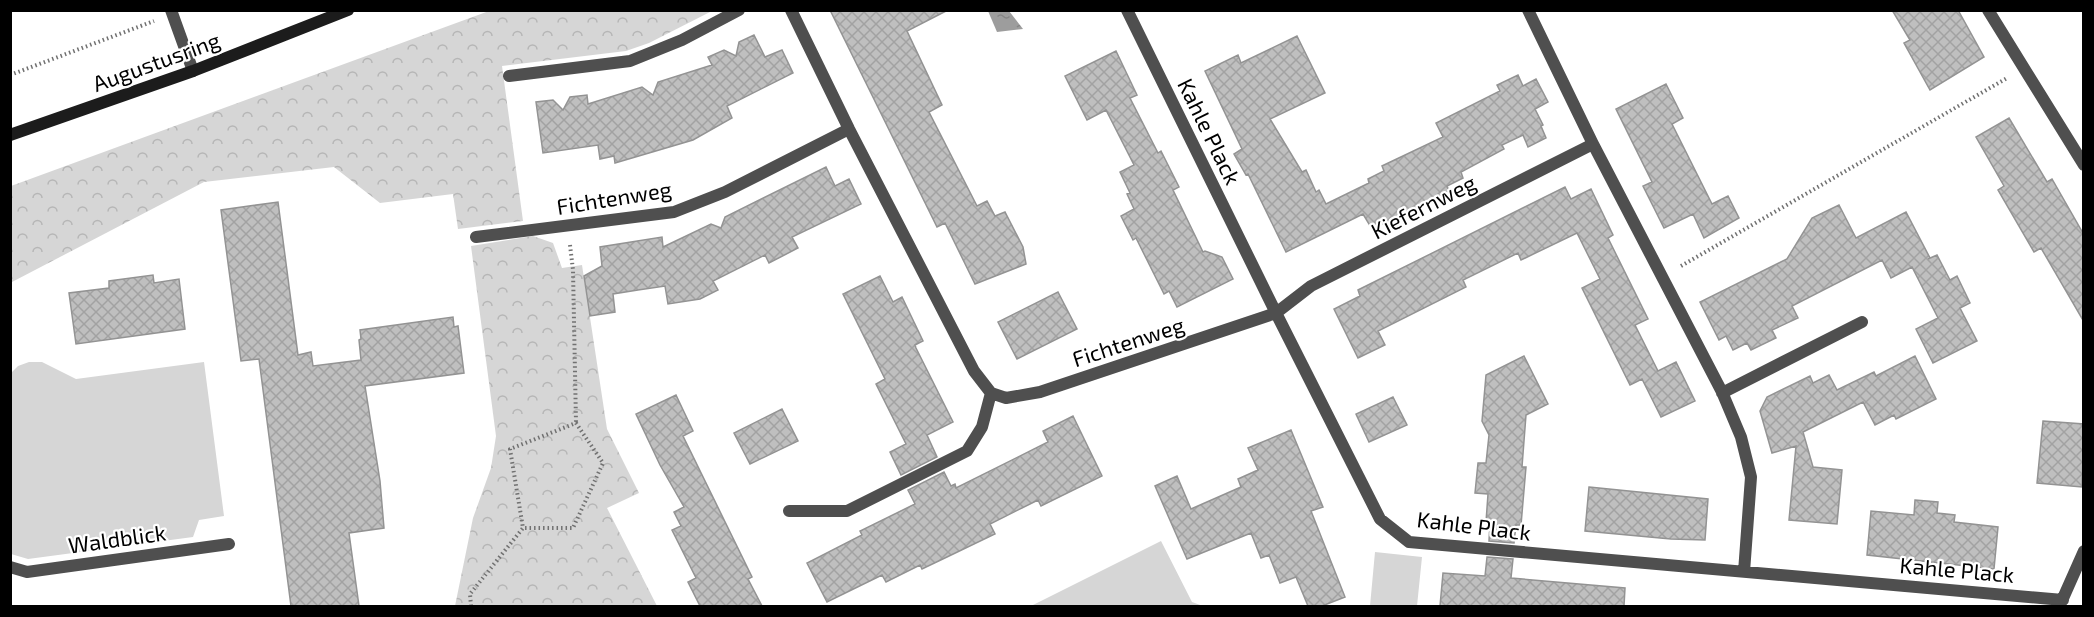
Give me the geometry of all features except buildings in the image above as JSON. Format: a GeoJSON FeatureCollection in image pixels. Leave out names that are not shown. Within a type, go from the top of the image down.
{"type":"FeatureCollection","features":[{"type":"Feature","properties":{"kind":"main road","name":"Augustusring"},"geometry":{"type":"LineString","coordinates":[[10,135],[193,71],[348,10]]}},
{"type":"Feature","properties":{"kind":"street"},"geometry":{"type":"LineString","coordinates":[[508,76],[630,61],[682,40],[739,10]]}},
{"type":"Feature","properties":{"kind":"street"},"geometry":{"type":"LineString","coordinates":[[789,511],[847,511],[967,451],[982,427],[991,393],[974,371],[849,129],[791,10]]}},
{"type":"Feature","properties":{"kind":"street","name":"Kahle Plack"},"geometry":{"type":"LineString","coordinates":[[1127,10],[1380,519],[1408,542],[2061,603]]}},
{"type":"Feature","properties":{"kind":"street"},"geometry":{"type":"LineString","coordinates":[[1528,10],[1593,144],[1722,393],[1741,437],[1751,477],[1744,572]]}},
{"type":"Feature","properties":{"kind":"street"},"geometry":{"type":"LineString","coordinates":[[1988,10],[2084,165]]}},
{"type":"Feature","properties":{"kind":"street"},"geometry":{"type":"LineString","coordinates":[[172,12],[193,71]]}},
{"type":"Feature","properties":{"kind":"street","name":"Fichtenweg"},"geometry":{"type":"LineString","coordinates":[[476,237],[674,212],[725,192],[849,129]]}},
{"type":"Feature","properties":{"kind":"street","name":"Kiefernweg"},"geometry":{"type":"LineString","coordinates":[[1276,313],[1311,286],[1593,144]]}},
{"type":"Feature","properties":{"kind":"street","name":"Fichtenweg"},"geometry":{"type":"LineString","coordinates":[[991,393],[1006,398],[1040,392],[1276,313]]}},
{"type":"Feature","properties":{"kind":"street"},"geometry":{"type":"LineString","coordinates":[[1722,393],[1862,322]]}},
{"type":"Feature","properties":{"kind":"street","name":"Waldblick"},"geometry":{"type":"LineString","coordinates":[[10,567],[27,572],[229,544]]}},
{"type":"Feature","properties":{"kind":"street"},"geometry":{"type":"LineString","coordinates":[[2061,603],[2084,551]]}},
{"type":"Feature","properties":{"kind":"path"},"geometry":{"type":"LineString","coordinates":[[10,75],[172,12]]}},
{"type":"Feature","properties":{"kind":"path"},"geometry":{"type":"LineString","coordinates":[[1662,277],[2024,68]]}},
{"type":"Feature","properties":{"kind":"path"},"geometry":{"type":"LineString","coordinates":[[523,528],[573,528],[603,462],[576,423],[573,270],[567,226]]}},
{"type":"Feature","properties":{"kind":"path"},"geometry":{"type":"LineString","coordinates":[[471,606],[470,594],[523,528],[510,449],[576,423]]}},
{"type":"Feature","properties":{"kind":"green space"},"geometry":{"type":"Polygon","coordinates":[[[489,11],[712,11],[649,43],[626,51],[502,66],[523,221],[458,229],[453,194],[380,203],[334,167],[204,182],[12,282],[11,286],[11,186],[489,11]]]}},
{"type":"Feature","properties":{"kind":"green space"},"geometry":{"type":"Polygon","coordinates":[[[533,236],[553,243],[562,268],[582,265],[607,429],[639,493],[607,508],[657,606],[455,606],[473,518],[491,468],[496,436],[471,246],[533,236]]]}},
{"type":"Feature","properties":{"kind":"green space"},"geometry":{"type":"Polygon","coordinates":[[[29,362],[42,362],[76,379],[204,362],[224,516],[199,520],[193,537],[28,559],[11,554],[11,373],[18,366],[29,362]]]}},
{"type":"Feature","properties":{"kind":"green space"},"geometry":{"type":"Polygon","coordinates":[[[1161,541],[1192,602],[1203,606],[1031,606],[1161,541]]]}},
{"type":"Feature","properties":{"kind":"green space"},"geometry":{"type":"Polygon","coordinates":[[[1375,552],[1422,557],[1417,606],[1370,606],[1375,552]]]}},
{"type":"Feature","properties":{"kind":"water"},"geometry":{"type":"Polygon","coordinates":[[[988,11],[1009,11],[1023,29],[997,32],[988,11]]]}}]}
